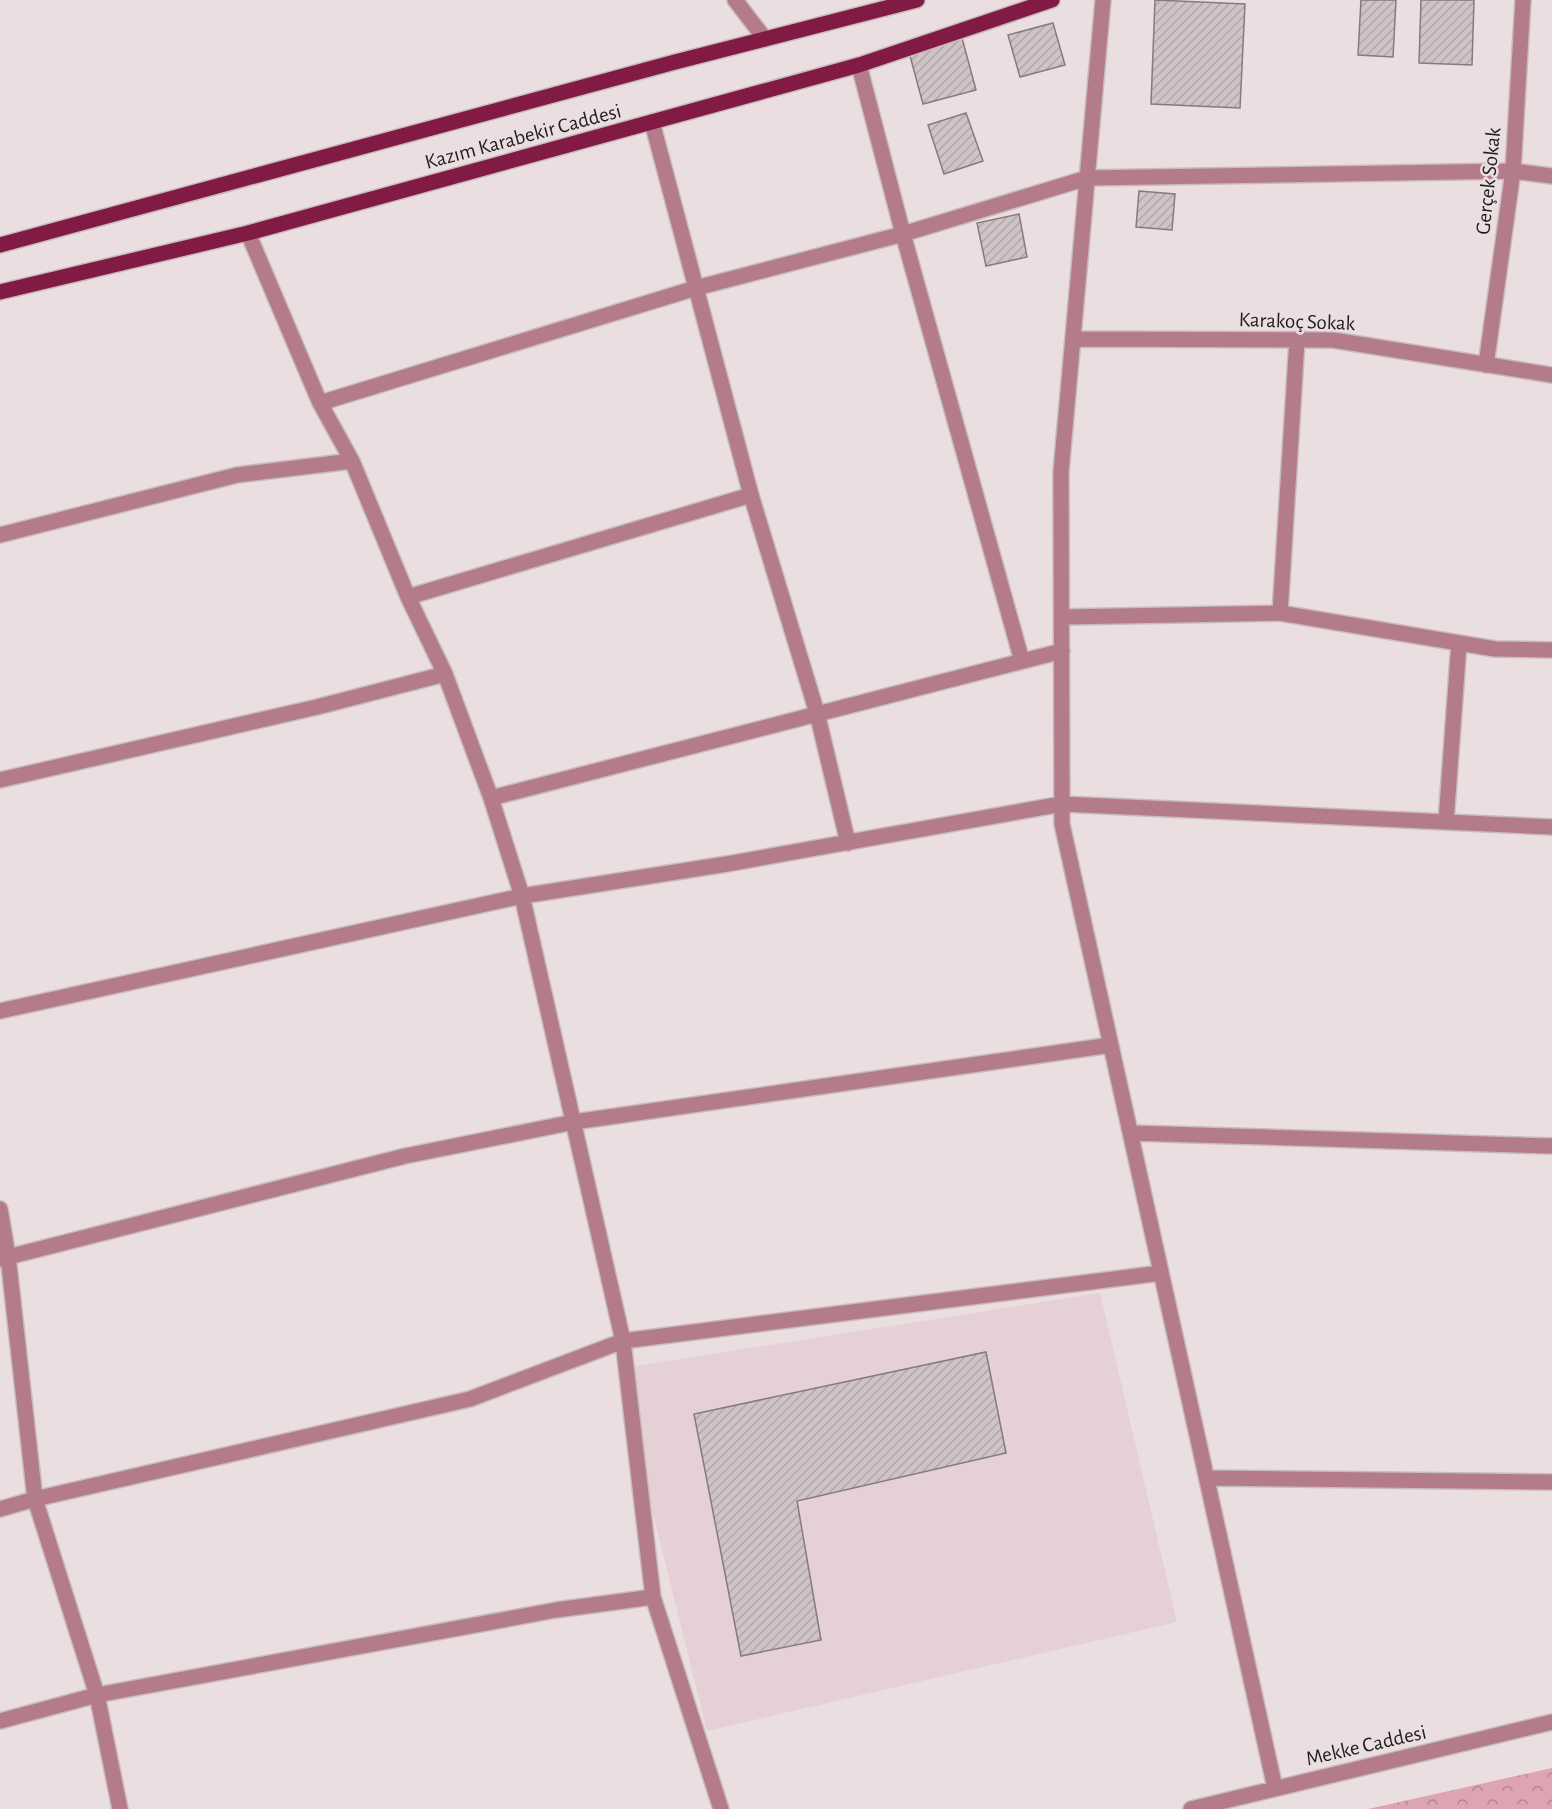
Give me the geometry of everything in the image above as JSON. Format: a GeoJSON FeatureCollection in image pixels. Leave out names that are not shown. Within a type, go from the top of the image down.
{"type":"FeatureCollection","features":[{"type":"Feature","properties":{"kind":"main road","name":"Kazım Karabekir Caddesi"},"geometry":{"type":"LineString","coordinates":[[0,245],[917,0]]}},
{"type":"Feature","properties":{"kind":"main road","name":"Kazım Karabekir Caddesi"},"geometry":{"type":"LineString","coordinates":[[0,292],[248,233],[859,65],[1052,0]]}},
{"type":"Feature","properties":{"kind":"street"},"geometry":{"type":"LineString","coordinates":[[735,0],[765,39]]}},
{"type":"Feature","properties":{"kind":"street"},"geometry":{"type":"LineString","coordinates":[[1103,0],[1061,472],[1062,824],[1275,1788]]}},
{"type":"Feature","properties":{"kind":"street","name":"Gerçek Sokak"},"geometry":{"type":"LineString","coordinates":[[1486,365],[1513,171],[1523,0]]}},
{"type":"Feature","properties":{"kind":"street"},"geometry":{"type":"LineString","coordinates":[[859,65],[903,234],[1022,661]]}},
{"type":"Feature","properties":{"kind":"street"},"geometry":{"type":"LineString","coordinates":[[652,122],[752,495],[817,713],[848,843]]}},
{"type":"Feature","properties":{"kind":"street"},"geometry":{"type":"LineString","coordinates":[[320,403],[696,288],[903,234],[1087,178],[1513,171],[1552,176]]}},
{"type":"Feature","properties":{"kind":"street"},"geometry":{"type":"LineString","coordinates":[[248,233],[320,403],[352,460],[408,597],[445,674],[491,798],[522,896],[622,1341],[653,1597],[721,1809]]}},
{"type":"Feature","properties":{"kind":"street","name":"Karakoç Sokak"},"geometry":{"type":"LineString","coordinates":[[1073,339],[1333,340],[1552,375]]}},
{"type":"Feature","properties":{"kind":"street"},"geometry":{"type":"LineString","coordinates":[[1280,613],[1297,340]]}},
{"type":"Feature","properties":{"kind":"street"},"geometry":{"type":"LineString","coordinates":[[0,535],[237,475],[352,460]]}},
{"type":"Feature","properties":{"kind":"street"},"geometry":{"type":"LineString","coordinates":[[408,597],[752,495]]}},
{"type":"Feature","properties":{"kind":"street"},"geometry":{"type":"LineString","coordinates":[[1062,617],[1280,613],[1495,649],[1552,650]]}},
{"type":"Feature","properties":{"kind":"street"},"geometry":{"type":"LineString","coordinates":[[1446,822],[1459,643]]}},
{"type":"Feature","properties":{"kind":"street"},"geometry":{"type":"LineString","coordinates":[[491,798],[1062,651]]}},
{"type":"Feature","properties":{"kind":"street"},"geometry":{"type":"LineString","coordinates":[[0,780],[306,710],[445,674]]}},
{"type":"Feature","properties":{"kind":"street"},"geometry":{"type":"LineString","coordinates":[[0,1011],[522,896],[727,864],[1062,804],[1552,827]]}},
{"type":"Feature","properties":{"kind":"street"},"geometry":{"type":"LineString","coordinates":[[4,1258],[405,1156],[574,1122],[1111,1045]]}},
{"type":"Feature","properties":{"kind":"street"},"geometry":{"type":"LineString","coordinates":[[1131,1134],[1552,1146]]}},
{"type":"Feature","properties":{"kind":"street"},"geometry":{"type":"LineString","coordinates":[[0,1209],[4,1258],[35,1499],[97,1695],[120,1809]]}},
{"type":"Feature","properties":{"kind":"street"},"geometry":{"type":"LineString","coordinates":[[0,1509],[470,1399],[622,1341],[1161,1273]]}},
{"type":"Feature","properties":{"kind":"street"},"geometry":{"type":"LineString","coordinates":[[1207,1478],[1552,1482]]}},
{"type":"Feature","properties":{"kind":"street"},"geometry":{"type":"LineString","coordinates":[[0,1721],[97,1695],[556,1610],[653,1597]]}},
{"type":"Feature","properties":{"kind":"street","name":"Mekke Caddesi"},"geometry":{"type":"LineString","coordinates":[[1191,1809],[1552,1722]]}},
{"type":"Feature","properties":{"kind":"shaded area"},"geometry":{"type":"Polygon","coordinates":[[[1100,1293],[1177,1622],[707,1731],[617,1369],[1100,1293]]]}},
{"type":"Feature","properties":{"kind":"green space"},"geometry":{"type":"Polygon","coordinates":[[[1552,1768],[1552,1809],[1368,1809],[1552,1768]]]}},
{"type":"Feature","properties":{"kind":"building"},"geometry":{"type":"Polygon","coordinates":[[[1155,0],[1245,4],[1240,108],[1151,104],[1155,0]]]}},
{"type":"Feature","properties":{"kind":"building"},"geometry":{"type":"Polygon","coordinates":[[[1361,0],[1396,0],[1393,57],[1358,55],[1361,0]]]}},
{"type":"Feature","properties":{"kind":"building"},"geometry":{"type":"Polygon","coordinates":[[[1421,0],[1474,0],[1472,65],[1419,63],[1421,0]]]}},
{"type":"Feature","properties":{"kind":"building"},"geometry":{"type":"Polygon","coordinates":[[[1053,23],[1065,65],[1020,77],[1008,35],[1053,23]]]}},
{"type":"Feature","properties":{"kind":"building"},"geometry":{"type":"Polygon","coordinates":[[[962,38],[976,90],[923,104],[909,52],[962,38]]]}},
{"type":"Feature","properties":{"kind":"building"},"geometry":{"type":"Polygon","coordinates":[[[966,113],[983,161],[944,174],[928,125],[966,113]]]}},
{"type":"Feature","properties":{"kind":"building"},"geometry":{"type":"Polygon","coordinates":[[[1139,191],[1175,194],[1172,230],[1136,227],[1139,191]]]}},
{"type":"Feature","properties":{"kind":"building"},"geometry":{"type":"Polygon","coordinates":[[[1019,214],[1027,257],[986,266],[977,223],[1019,214]]]}},
{"type":"Feature","properties":{"kind":"building"},"geometry":{"type":"Polygon","coordinates":[[[986,1352],[1006,1453],[797,1501],[821,1640],[741,1656],[694,1414],[986,1352]]]}}]}
